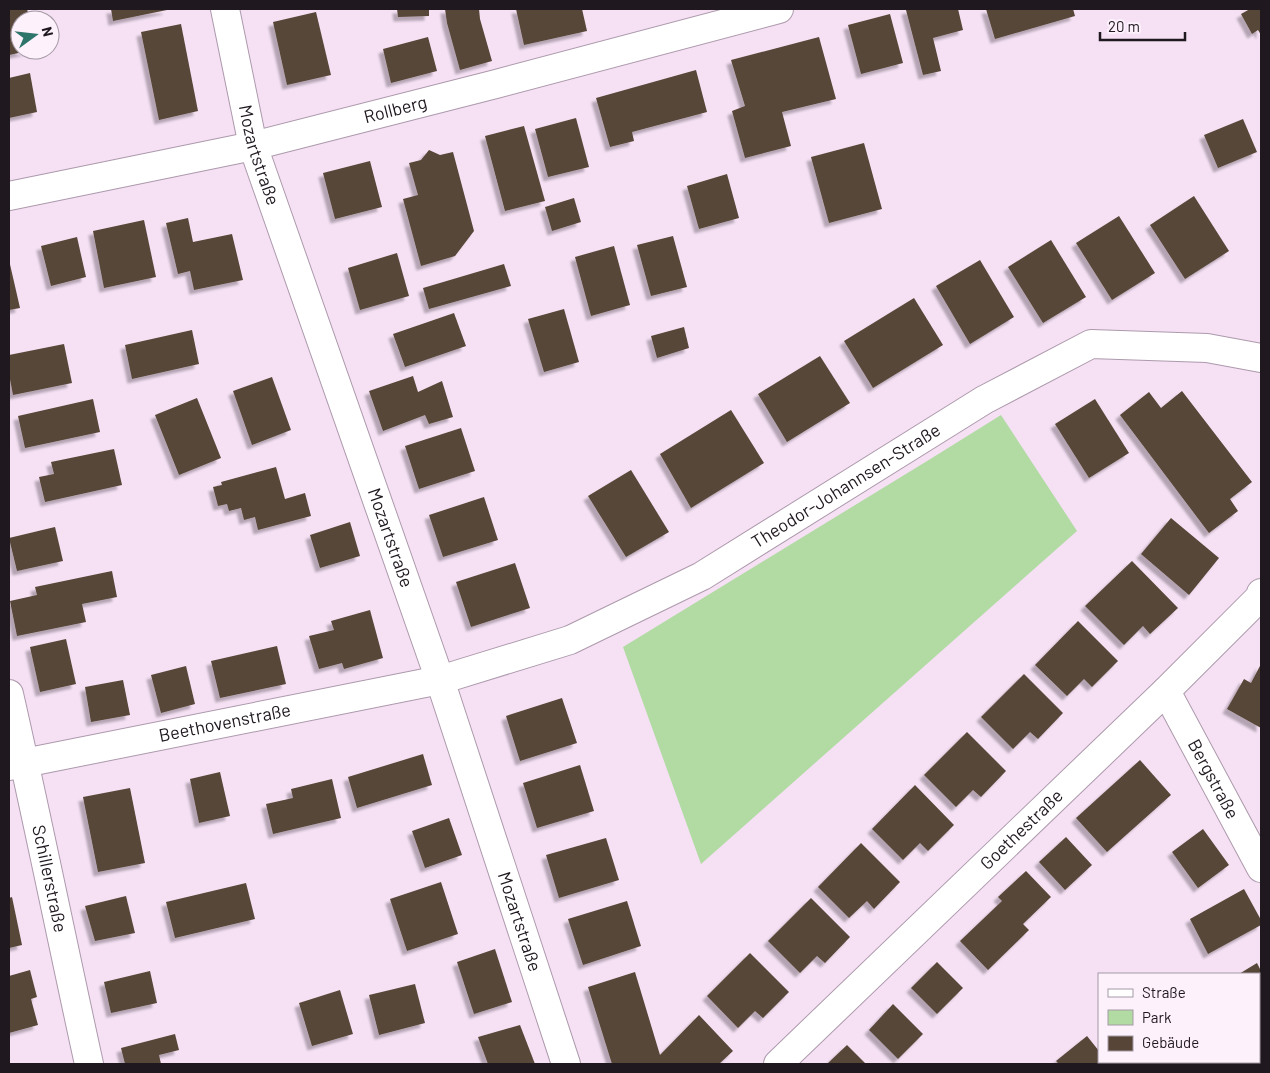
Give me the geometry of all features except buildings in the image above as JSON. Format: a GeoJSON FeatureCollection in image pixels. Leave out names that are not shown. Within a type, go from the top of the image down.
{"type":"FeatureCollection","features":[{"type":"Feature","properties":{"kind":"street","name":"Mozartstraße"},"geometry":{"type":"LineString","coordinates":[[224,9],[253,146],[440,680],[566,1064]]}},
{"type":"Feature","properties":{"kind":"street","name":"Rollberg"},"geometry":{"type":"LineString","coordinates":[[9,196],[253,146],[780,9]]}},
{"type":"Feature","properties":{"kind":"street","name":"Theodor-Johannsen-Straße"},"geometry":{"type":"LineString","coordinates":[[440,680],[570,640],[702,576],[984,400],[1091,344],[1207,348],[1261,358]]}},
{"type":"Feature","properties":{"kind":"street","name":"Goethestraße"},"geometry":{"type":"LineString","coordinates":[[778,1064],[1166,691],[1261,594]]}},
{"type":"Feature","properties":{"kind":"street","name":"Beethovenstraße"},"geometry":{"type":"LineString","coordinates":[[17,765],[440,680]]}},
{"type":"Feature","properties":{"kind":"street","name":"Bergstraße"},"geometry":{"type":"LineString","coordinates":[[1166,691],[1261,868]]}},
{"type":"Feature","properties":{"kind":"street","name":"Schillerstraße"},"geometry":{"type":"LineString","coordinates":[[9,694],[17,765],[61,938],[90,1064]]}},
{"type":"Feature","properties":{"kind":"green space"},"geometry":{"type":"Polygon","coordinates":[[[1001,415],[1077,531],[701,864],[623,647],[1001,415]]]}}]}
